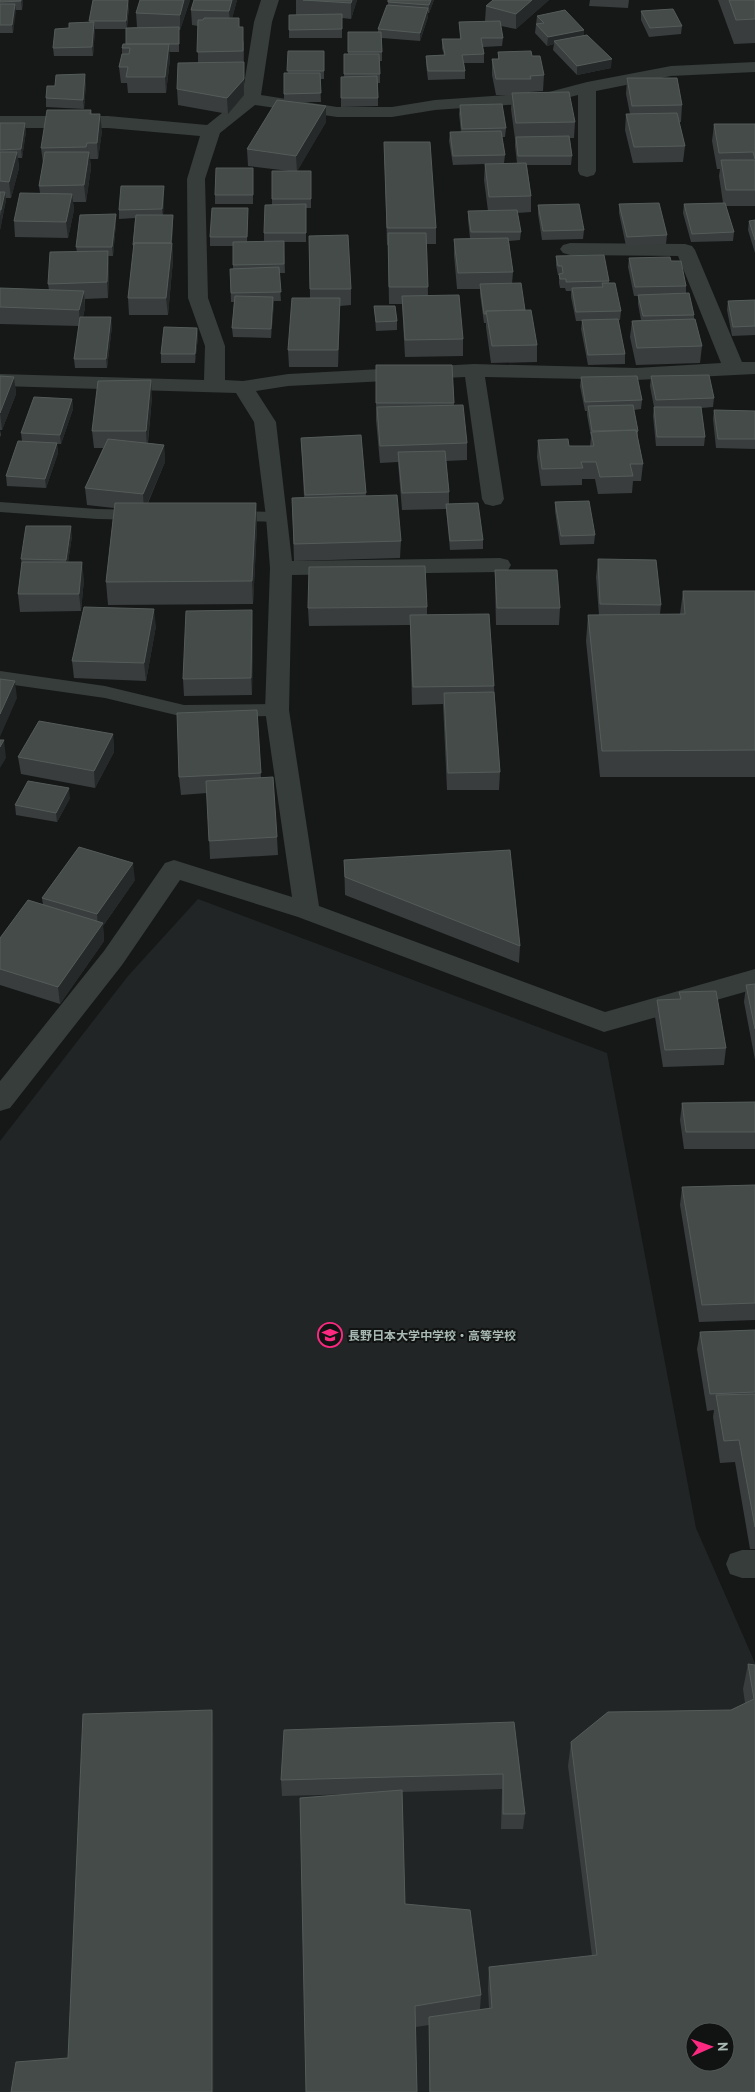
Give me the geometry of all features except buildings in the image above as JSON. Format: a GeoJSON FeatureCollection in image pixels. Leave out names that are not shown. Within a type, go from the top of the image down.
{"type":"FeatureCollection","features":[{"type":"Feature","properties":{"kind":"street"},"geometry":{"type":"LineString","coordinates":[[214,385],[216,346],[198,298],[196,179],[211,131],[251,100],[263,22],[270,0]]}},
{"type":"Feature","properties":{"kind":"street"},"geometry":{"type":"LineString","coordinates":[[251,100],[337,112],[392,112],[435,105],[550,97],[587,87],[671,71],[755,67]]}},
{"type":"Feature","properties":{"kind":"street"},"geometry":{"type":"LineString","coordinates":[[587,87],[587,171]]}},
{"type":"Feature","properties":{"kind":"street"},"geometry":{"type":"LineString","coordinates":[[0,122],[108,122],[211,131]]}},
{"type":"Feature","properties":{"kind":"street"},"geometry":{"type":"LineString","coordinates":[[570,249],[685,250],[734,369]]}},
{"type":"Feature","properties":{"kind":"street"},"geometry":{"type":"LineString","coordinates":[[0,380],[243,387],[288,380],[474,370],[636,374],[755,368]]}},
{"type":"Feature","properties":{"kind":"street"},"geometry":{"type":"LineString","coordinates":[[474,370],[493,499]]}},
{"type":"Feature","properties":{"kind":"street"},"geometry":{"type":"LineString","coordinates":[[243,387],[265,422],[277,517],[281,568],[277,710],[306,912]]}},
{"type":"Feature","properties":{"kind":"street"},"geometry":{"type":"LineString","coordinates":[[281,568],[500,565]]}},
{"type":"Feature","properties":{"kind":"street"},"geometry":{"type":"LineString","coordinates":[[0,1101],[113,958],[174,869],[306,912],[604,1022],[755,979]]}},
{"type":"Feature","properties":{"kind":"lane"},"geometry":{"type":"LineString","coordinates":[[0,507],[97,514],[164,515]]}},
{"type":"Feature","properties":{"kind":"lane"},"geometry":{"type":"LineString","coordinates":[[211,516],[277,517]]}},
{"type":"Feature","properties":{"kind":"lane"},"geometry":{"type":"LineString","coordinates":[[0,677],[105,692],[184,711],[277,710]]}},
{"type":"Feature","properties":{"kind":"shaded area","name":"長野日本大学中学校・高等学校"},"geometry":{"type":"Polygon","coordinates":[[[198,899],[607,1053],[696,1528],[755,1663],[755,2092],[0,2092],[0,1141],[128,976],[198,899]]]}},
{"type":"Feature","properties":{"kind":"place","name":"長野日本大学中学校・高等学校"},"geometry":{"type":"Point","coordinates":[330,1335]}}]}
